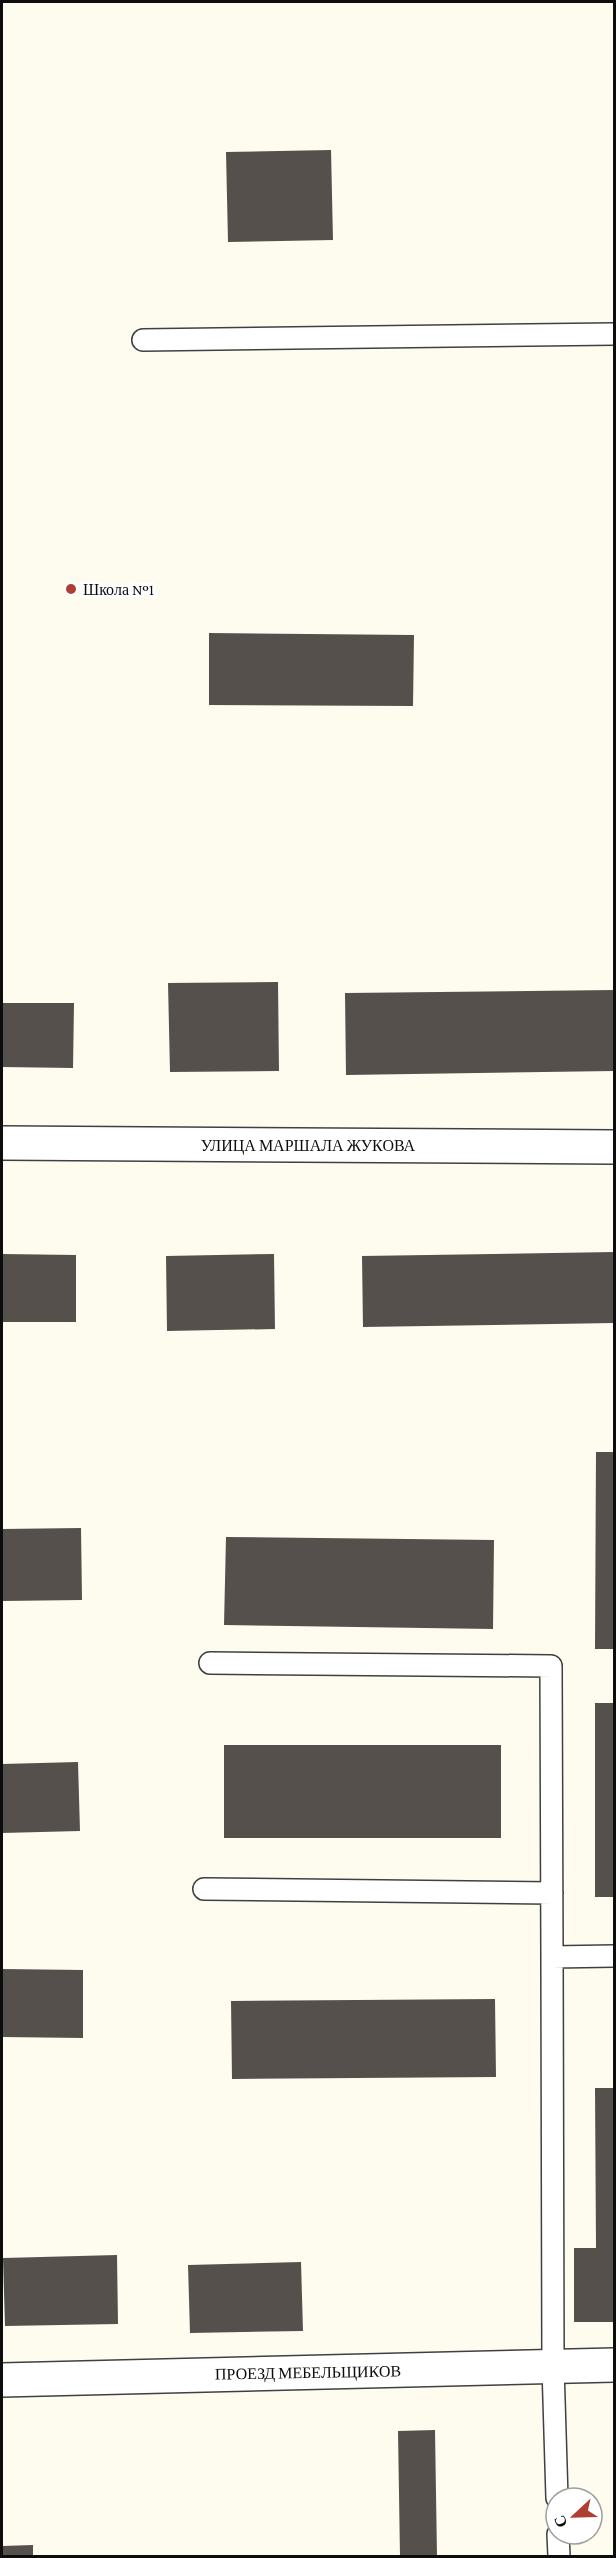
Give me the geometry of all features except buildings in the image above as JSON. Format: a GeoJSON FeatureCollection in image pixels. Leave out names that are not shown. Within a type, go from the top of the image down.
{"type":"FeatureCollection","features":[{"type":"Feature","properties":{"kind":"street","name":"УЛИЦА МАРШАЛА ЖУКОВА"},"geometry":{"type":"LineString","coordinates":[[2,1143],[615,1147]]}},
{"type":"Feature","properties":{"kind":"street","name":"ПРОЕЗД МЕБЕЛЬЩИКОВ"},"geometry":{"type":"LineString","coordinates":[[2,2380],[615,2365]]}},
{"type":"Feature","properties":{"kind":"lane"},"geometry":{"type":"LineString","coordinates":[[143,340],[615,334]]}},
{"type":"Feature","properties":{"kind":"lane"},"geometry":{"type":"LineString","coordinates":[[210,1663],[551,1666],[553,2367],[557,2486]]}},
{"type":"Feature","properties":{"kind":"lane"},"geometry":{"type":"LineString","coordinates":[[204,1889],[552,1893]]}},
{"type":"Feature","properties":{"kind":"lane"},"geometry":{"type":"LineString","coordinates":[[552,1957],[615,1956]]}},
{"type":"Feature","properties":{"kind":"place","name":"Школа №1"},"geometry":{"type":"Point","coordinates":[71,589]}}]}
